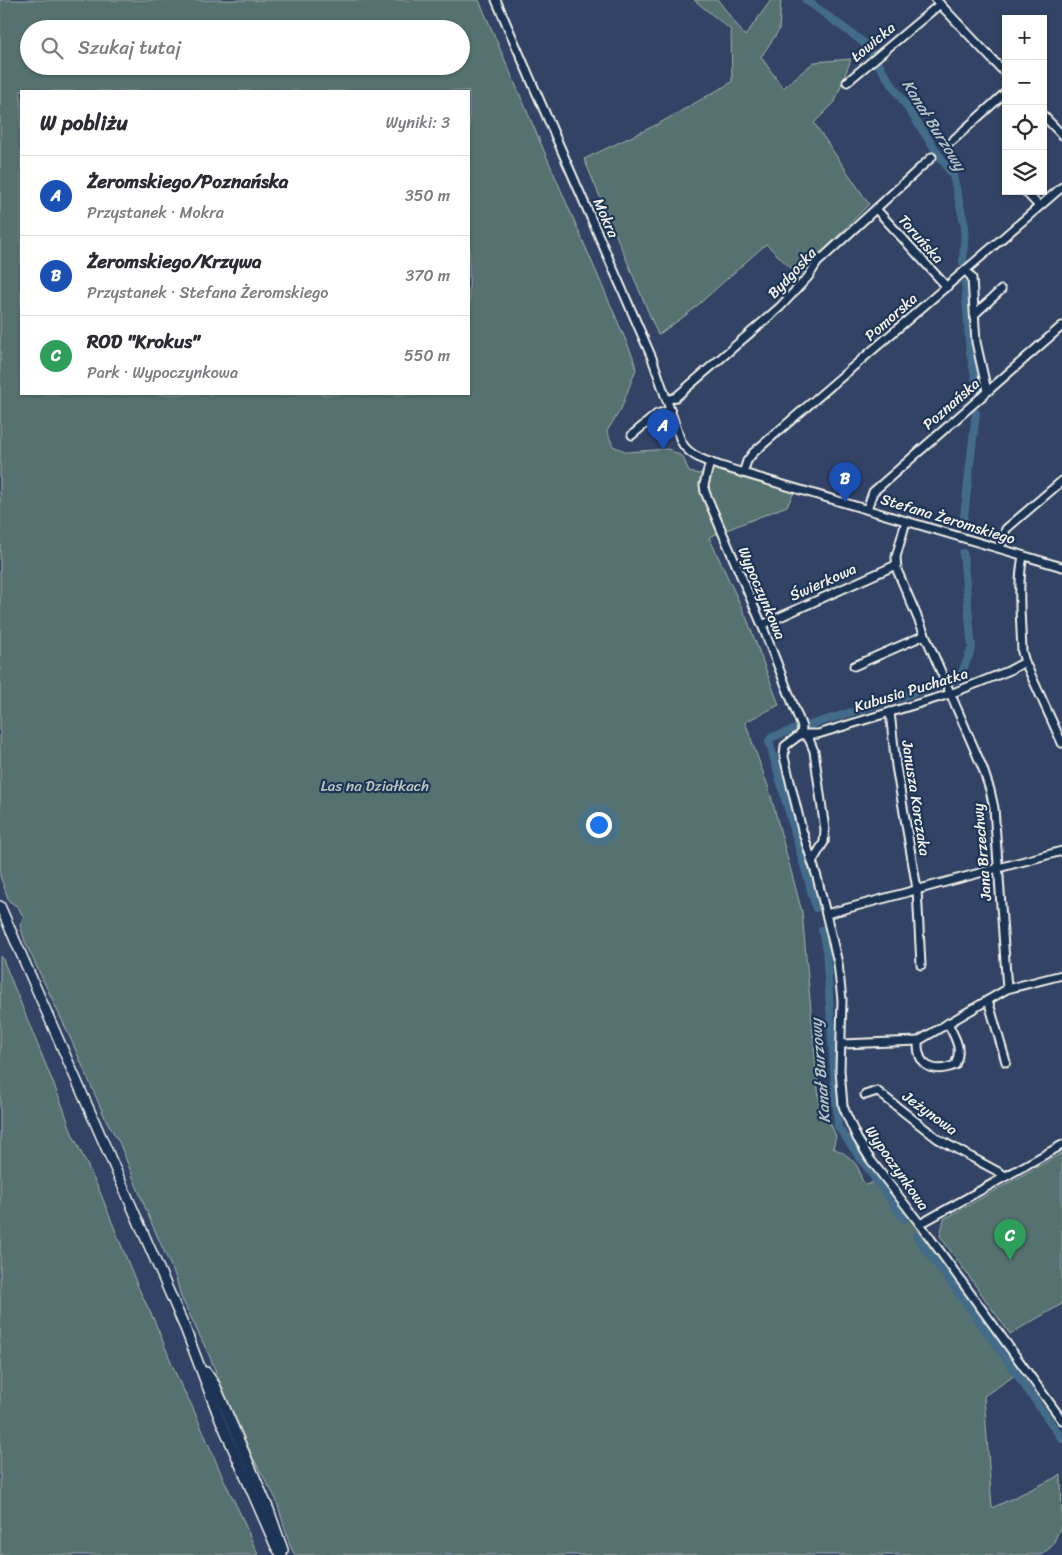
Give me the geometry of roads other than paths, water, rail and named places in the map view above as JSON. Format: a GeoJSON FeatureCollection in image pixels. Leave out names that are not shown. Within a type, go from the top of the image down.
{"type":"FeatureCollection","features":[{"type":"Feature","properties":{"kind":"main road"},"geometry":{"type":"LineString","coordinates":[[0,906],[197,1356],[217,1412],[276,1548],[283,1555]]}},
{"type":"Feature","properties":{"kind":"street","name":"Mokra"},"geometry":{"type":"LineString","coordinates":[[496,0],[652,358],[685,448]]}},
{"type":"Feature","properties":{"kind":"street"},"geometry":{"type":"LineString","coordinates":[[938,2],[1002,70]]}},
{"type":"Feature","properties":{"kind":"street","name":"Łowicka"},"geometry":{"type":"LineString","coordinates":[[847,82],[938,2]]}},
{"type":"Feature","properties":{"kind":"street"},"geometry":{"type":"LineString","coordinates":[[952,141],[1002,96]]}},
{"type":"Feature","properties":{"kind":"street"},"geometry":{"type":"LineString","coordinates":[[1047,118],[1062,135]]}},
{"type":"Feature","properties":{"kind":"street","name":"Bydgoska"},"geometry":{"type":"LineString","coordinates":[[667,400],[676,397],[780,307],[808,277],[818,263],[932,157]]}},
{"type":"Feature","properties":{"kind":"street","name":"Pomorska"},"geometry":{"type":"LineString","coordinates":[[744,473],[753,453],[1062,187]]}},
{"type":"Feature","properties":{"kind":"street"},"geometry":{"type":"LineString","coordinates":[[1029,195],[1039,206]]}},
{"type":"Feature","properties":{"kind":"street","name":"Toruńska"},"geometry":{"type":"LineString","coordinates":[[876,209],[947,287]]}},
{"type":"Feature","properties":{"kind":"street"},"geometry":{"type":"LineString","coordinates":[[966,271],[972,278],[978,356],[987,392]]}},
{"type":"Feature","properties":{"kind":"street"},"geometry":{"type":"LineString","coordinates":[[975,314],[1000,290]]}},
{"type":"Feature","properties":{"kind":"street","name":"Poznańska"},"geometry":{"type":"LineString","coordinates":[[867,509],[873,492],[1062,326]]}},
{"type":"Feature","properties":{"kind":"street"},"geometry":{"type":"LineString","coordinates":[[632,435],[657,414],[670,410]]}},
{"type":"Feature","properties":{"kind":"street","name":"Stefana Żeromskiego"},"geometry":{"type":"LineString","coordinates":[[685,448],[692,454],[710,462],[744,473],[1062,567]]}},
{"type":"Feature","properties":{"kind":"street","name":"Wypoczynkowa"},"geometry":{"type":"LineString","coordinates":[[710,462],[704,485],[705,492],[762,625],[800,721],[801,734]]}},
{"type":"Feature","properties":{"kind":"street"},"geometry":{"type":"LineString","coordinates":[[1000,548],[1006,529],[1062,480]]}},
{"type":"Feature","properties":{"kind":"street"},"geometry":{"type":"LineString","coordinates":[[896,564],[896,557],[906,521]]}},
{"type":"Feature","properties":{"kind":"street"},"geometry":{"type":"LineString","coordinates":[[1024,556],[1021,568],[1022,652],[1062,744]]}},
{"type":"Feature","properties":{"kind":"street","name":"Świerkowa"},"geometry":{"type":"LineString","coordinates":[[762,625],[896,564]]}},
{"type":"Feature","properties":{"kind":"street","name":"Jana Brzechwy"},"geometry":{"type":"LineString","coordinates":[[896,564],[983,769],[990,790],[994,808],[1006,989]]}},
{"type":"Feature","properties":{"kind":"street"},"geometry":{"type":"LineString","coordinates":[[854,666],[925,635]]}},
{"type":"Feature","properties":{"kind":"street","name":"Kubusia Puchatka"},"geometry":{"type":"LineString","coordinates":[[801,734],[818,734],[950,694],[1008,671],[1025,662]]}},
{"type":"Feature","properties":{"kind":"street","name":"Janusza Korczaka"},"geometry":{"type":"LineString","coordinates":[[890,712],[896,766],[917,889],[921,965]]}},
{"type":"Feature","properties":{"kind":"street","name":"Wypoczynkowa"},"geometry":{"type":"LineString","coordinates":[[801,734],[785,746],[784,757],[840,974],[842,1000],[840,1070],[843,1101],[847,1116],[857,1138],[870,1159],[920,1224],[1062,1420]]}},
{"type":"Feature","properties":{"kind":"street","name":"Wypoczynkowa"},"geometry":{"type":"LineString","coordinates":[[801,734],[809,739],[814,751],[824,830],[824,842],[812,862]]}},
{"type":"Feature","properties":{"kind":"street"},"geometry":{"type":"LineString","coordinates":[[826,914],[1062,851]]}},
{"type":"Feature","properties":{"kind":"street"},"geometry":{"type":"LineString","coordinates":[[842,1044],[918,1041],[1006,989],[1062,975]]}},
{"type":"Feature","properties":{"kind":"street"},"geometry":{"type":"LineString","coordinates":[[988,1000],[1006,1062]]}},
{"type":"Feature","properties":{"kind":"street"},"geometry":{"type":"LineString","coordinates":[[918,1041],[918,1054],[923,1063],[934,1070],[946,1069],[955,1065],[959,1055],[958,1045],[948,1023]]}},
{"type":"Feature","properties":{"kind":"street","name":"Jeżynowa"},"geometry":{"type":"LineString","coordinates":[[865,1095],[877,1091],[938,1139],[1006,1176]]}},
{"type":"Feature","properties":{"kind":"street"},"geometry":{"type":"LineString","coordinates":[[920,1224],[1062,1145]]}},
{"type":"Feature","properties":{"kind":"waterway","name":"Kanał Burzowy"},"geometry":{"type":"LineString","coordinates":[[806,0],[863,42],[870,51]]}},
{"type":"Feature","properties":{"kind":"waterway","name":"Kanał Burzowy"},"geometry":{"type":"LineString","coordinates":[[879,65],[953,176],[965,226],[963,262]]}},
{"type":"Feature","properties":{"kind":"waterway","name":"Kanał Burzowy"},"geometry":{"type":"LineString","coordinates":[[965,284],[970,353],[978,390]]}},
{"type":"Feature","properties":{"kind":"waterway","name":"Kanał Burzowy"},"geometry":{"type":"LineString","coordinates":[[964,517],[976,413]]}},
{"type":"Feature","properties":{"kind":"waterway","name":"Kanał Burzowy"},"geometry":{"type":"LineString","coordinates":[[953,681],[960,677],[972,648],[963,553]]}},
{"type":"Feature","properties":{"kind":"waterway","name":"Kanał Burzowy"},"geometry":{"type":"LineString","coordinates":[[806,726],[937,686]]}},
{"type":"Feature","properties":{"kind":"waterway","name":"Kanał Burzowy"},"geometry":{"type":"LineString","coordinates":[[796,729],[772,737],[769,741],[816,908]]}},
{"type":"Feature","properties":{"kind":"waterway","name":"Kanał Burzowy"},"geometry":{"type":"LineString","coordinates":[[822,930],[826,950],[838,1127],[904,1219]]}},
{"type":"Feature","properties":{"kind":"waterway","name":"Kanał Burzowy"},"geometry":{"type":"LineString","coordinates":[[916,1236],[988,1333],[1062,1439]]}},
{"type":"Feature","properties":{"kind":"place","name":"Żeromskiego/Poznańska"},"geometry":{"type":"Point","coordinates":[663,450]}},
{"type":"Feature","properties":{"kind":"place","name":"Żeromskiego/Krzywa"},"geometry":{"type":"Point","coordinates":[845,503]}},
{"type":"Feature","properties":{"kind":"place","name":"ROD \"Krokus\""},"geometry":{"type":"Point","coordinates":[1010,1260]}},
{"type":"Feature","properties":{"kind":"park label","name":"Las na Działkach"},"geometry":{"type":"Point","coordinates":[375,786]}}]}
